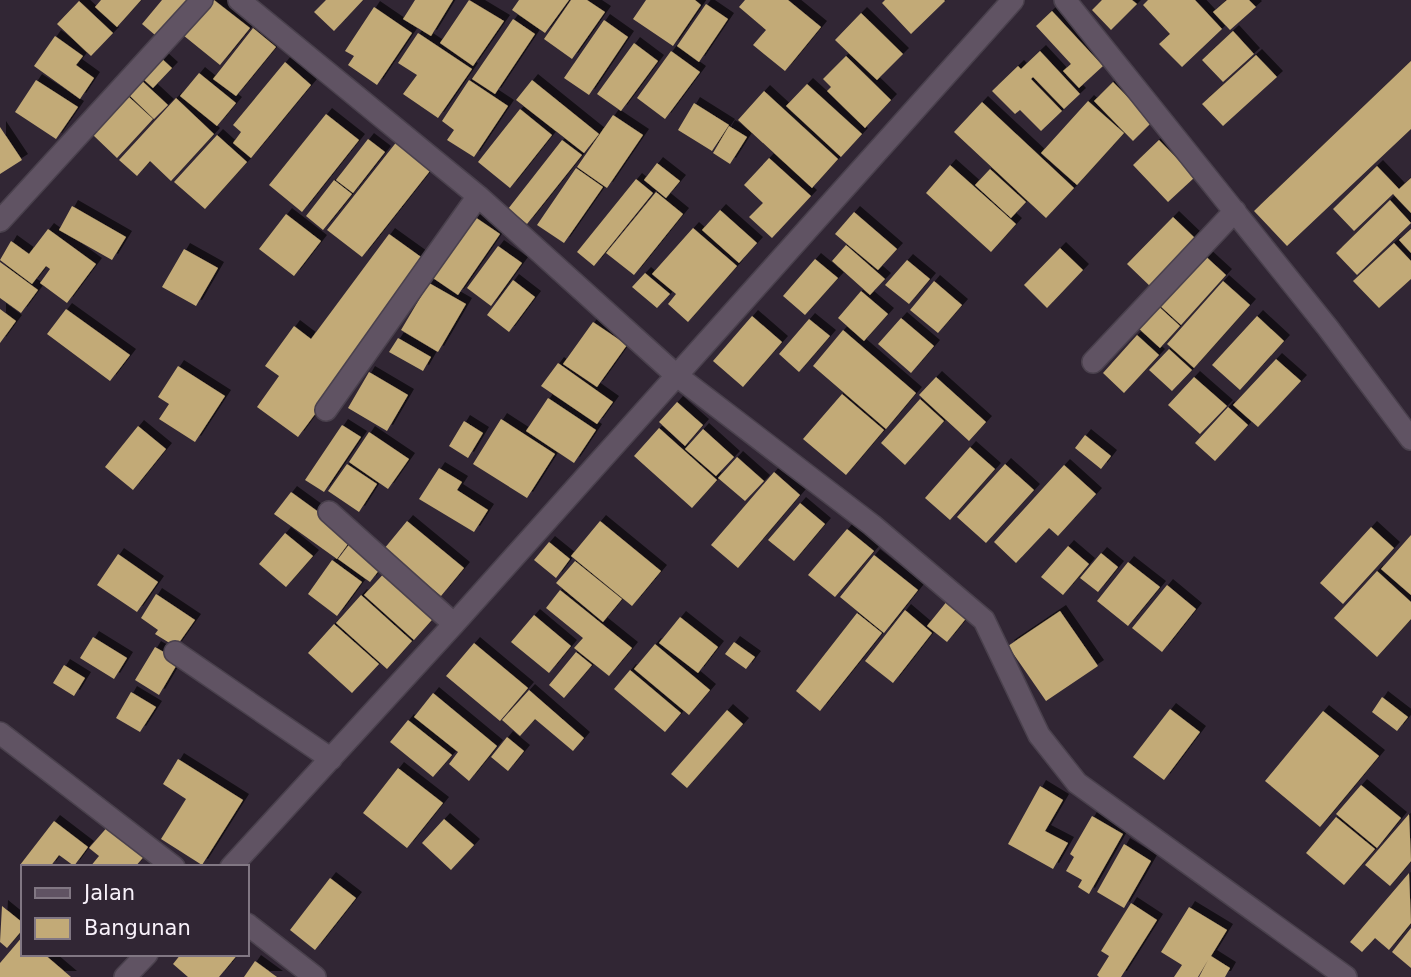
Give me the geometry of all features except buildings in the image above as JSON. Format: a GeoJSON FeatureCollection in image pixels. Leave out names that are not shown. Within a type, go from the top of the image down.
{"type":"FeatureCollection","features":[{"type":"Feature","properties":{"kind":"street"},"geometry":{"type":"LineString","coordinates":[[0,220],[202,0]]}},
{"type":"Feature","properties":{"kind":"street"},"geometry":{"type":"LineString","coordinates":[[239,0],[478,196],[676,375],[872,525],[984,620],[1040,735],[1077,782],[1346,977]]}},
{"type":"Feature","properties":{"kind":"street"},"geometry":{"type":"LineString","coordinates":[[233,865],[454,624],[1013,0]]}},
{"type":"Feature","properties":{"kind":"street"},"geometry":{"type":"LineString","coordinates":[[1065,0],[1328,328],[1411,439]]}},
{"type":"Feature","properties":{"kind":"street"},"geometry":{"type":"LineString","coordinates":[[326,410],[478,196]]}},
{"type":"Feature","properties":{"kind":"street"},"geometry":{"type":"LineString","coordinates":[[1093,362],[1235,211]]}},
{"type":"Feature","properties":{"kind":"street"},"geometry":{"type":"LineString","coordinates":[[329,512],[454,624]]}},
{"type":"Feature","properties":{"kind":"street"},"geometry":{"type":"LineString","coordinates":[[175,652],[331,759]]}},
{"type":"Feature","properties":{"kind":"street"},"geometry":{"type":"LineString","coordinates":[[0,733],[171,865]]}},
{"type":"Feature","properties":{"kind":"street"},"geometry":{"type":"LineString","coordinates":[[248,925],[315,977]]}},
{"type":"Feature","properties":{"kind":"street"},"geometry":{"type":"LineString","coordinates":[[125,977],[145,956]]}}]}
